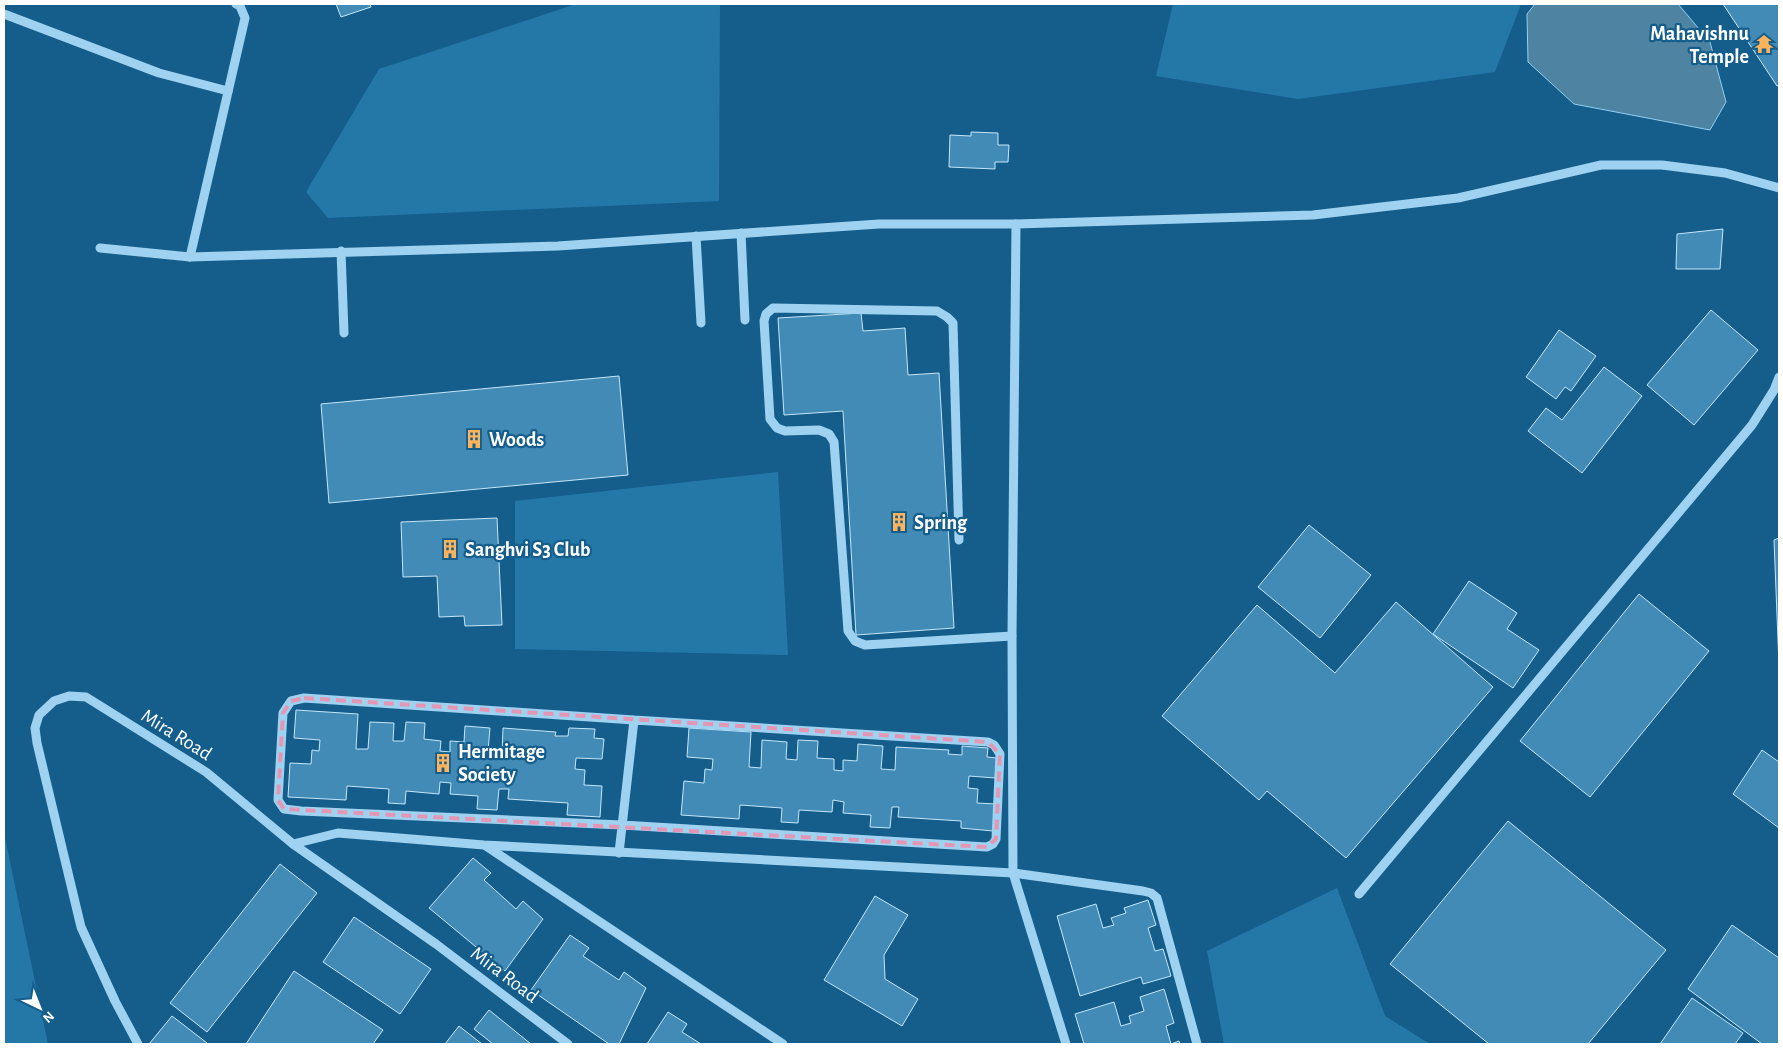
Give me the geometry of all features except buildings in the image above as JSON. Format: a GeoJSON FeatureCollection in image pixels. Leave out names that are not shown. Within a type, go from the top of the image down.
{"type":"FeatureCollection","features":[{"type":"Feature","properties":{"kind":"street"},"geometry":{"type":"LineString","coordinates":[[190,257],[245,18],[240,6],[236,4]]}},
{"type":"Feature","properties":{"kind":"street"},"geometry":{"type":"LineString","coordinates":[[4,14],[160,73],[228,91]]}},
{"type":"Feature","properties":{"kind":"street"},"geometry":{"type":"LineString","coordinates":[[100,248],[190,257],[558,246],[879,224],[1016,224],[1313,215],[1458,198],[1601,166],[1662,166],[1725,173],[1779,188]]}},
{"type":"Feature","properties":{"kind":"street"},"geometry":{"type":"LineString","coordinates":[[1016,224],[1012,636],[1013,873],[1066,1044]]}},
{"type":"Feature","properties":{"kind":"street"},"geometry":{"type":"LineString","coordinates":[[741,233],[745,320]]}},
{"type":"Feature","properties":{"kind":"street"},"geometry":{"type":"LineString","coordinates":[[696,236],[701,323]]}},
{"type":"Feature","properties":{"kind":"street"},"geometry":{"type":"LineString","coordinates":[[341,251],[344,333]]}},
{"type":"Feature","properties":{"kind":"street"},"geometry":{"type":"LineString","coordinates":[[959,540],[953,323],[937,311],[773,308],[766,314],[764,321],[770,420],[777,428],[785,431],[819,430],[829,434],[834,442],[848,631],[855,641],[865,645],[1012,636]]}},
{"type":"Feature","properties":{"kind":"street"},"geometry":{"type":"LineString","coordinates":[[1359,894],[1752,425],[1774,390],[1779,377]]}},
{"type":"Feature","properties":{"kind":"street","name":"Mira Road"},"geometry":{"type":"LineString","coordinates":[[138,1044],[81,927],[37,743],[35,728],[39,715],[54,702],[69,696],[86,697],[206,772],[293,844],[436,944],[568,1044]]}},
{"type":"Feature","properties":{"kind":"street"},"geometry":{"type":"LineString","coordinates":[[304,698],[634,720],[988,742],[1000,754],[996,839],[993,844],[987,847],[622,825],[301,811],[284,809],[278,800],[283,714],[291,701],[304,698]]}},
{"type":"Feature","properties":{"kind":"street"},"geometry":{"type":"LineString","coordinates":[[619,853],[634,720]]}},
{"type":"Feature","properties":{"kind":"street"},"geometry":{"type":"LineString","coordinates":[[293,844],[338,833],[484,845],[619,853],[1013,873],[1143,891],[1151,893],[1156,898],[1197,1044]]}},
{"type":"Feature","properties":{"kind":"street"},"geometry":{"type":"LineString","coordinates":[[484,845],[783,1044]]}},
{"type":"Feature","properties":{"kind":"highlighted area"},"geometry":{"type":"Polygon","coordinates":[[[304,698],[988,742],[1000,754],[996,839],[987,847],[284,809],[278,800],[283,713],[291,701],[304,698]]]}},
{"type":"Feature","properties":{"kind":"shaded area"},"geometry":{"type":"Polygon","coordinates":[[[576,4],[720,4],[719,201],[328,218],[306,192],[379,69],[576,4]]]}},
{"type":"Feature","properties":{"kind":"shaded area"},"geometry":{"type":"Polygon","coordinates":[[[1173,4],[1521,4],[1495,72],[1298,99],[1156,76],[1173,4]]]}},
{"type":"Feature","properties":{"kind":"shaded area"},"geometry":{"type":"Polygon","coordinates":[[[1535,4],[1678,4],[1710,42],[1726,102],[1710,130],[1574,104],[1528,62],[1527,14],[1535,4]]]}},
{"type":"Feature","properties":{"kind":"shaded area"},"geometry":{"type":"Polygon","coordinates":[[[778,472],[788,655],[515,649],[515,501],[778,472]]]}},
{"type":"Feature","properties":{"kind":"shaded area"},"geometry":{"type":"Polygon","coordinates":[[[4,833],[48,1044],[4,1044],[4,833]]]}},
{"type":"Feature","properties":{"kind":"shaded area"},"geometry":{"type":"Polygon","coordinates":[[[1337,888],[1385,1016],[1430,1044],[1224,1044],[1207,951],[1337,888]]]}},
{"type":"Feature","properties":{"kind":"place","name":"Mahavishnu Temple"},"geometry":{"type":"Point","coordinates":[1764,44]}},
{"type":"Feature","properties":{"kind":"place","name":"Woods"},"geometry":{"type":"Point","coordinates":[474,439]}},
{"type":"Feature","properties":{"kind":"place","name":"Spring"},"geometry":{"type":"Point","coordinates":[899,522]}},
{"type":"Feature","properties":{"kind":"place","name":"Sanghvi S3 Club"},"geometry":{"type":"Point","coordinates":[450,549]}},
{"type":"Feature","properties":{"kind":"place","name":"Hermitage Society"},"geometry":{"type":"Point","coordinates":[443,763]}}]}
